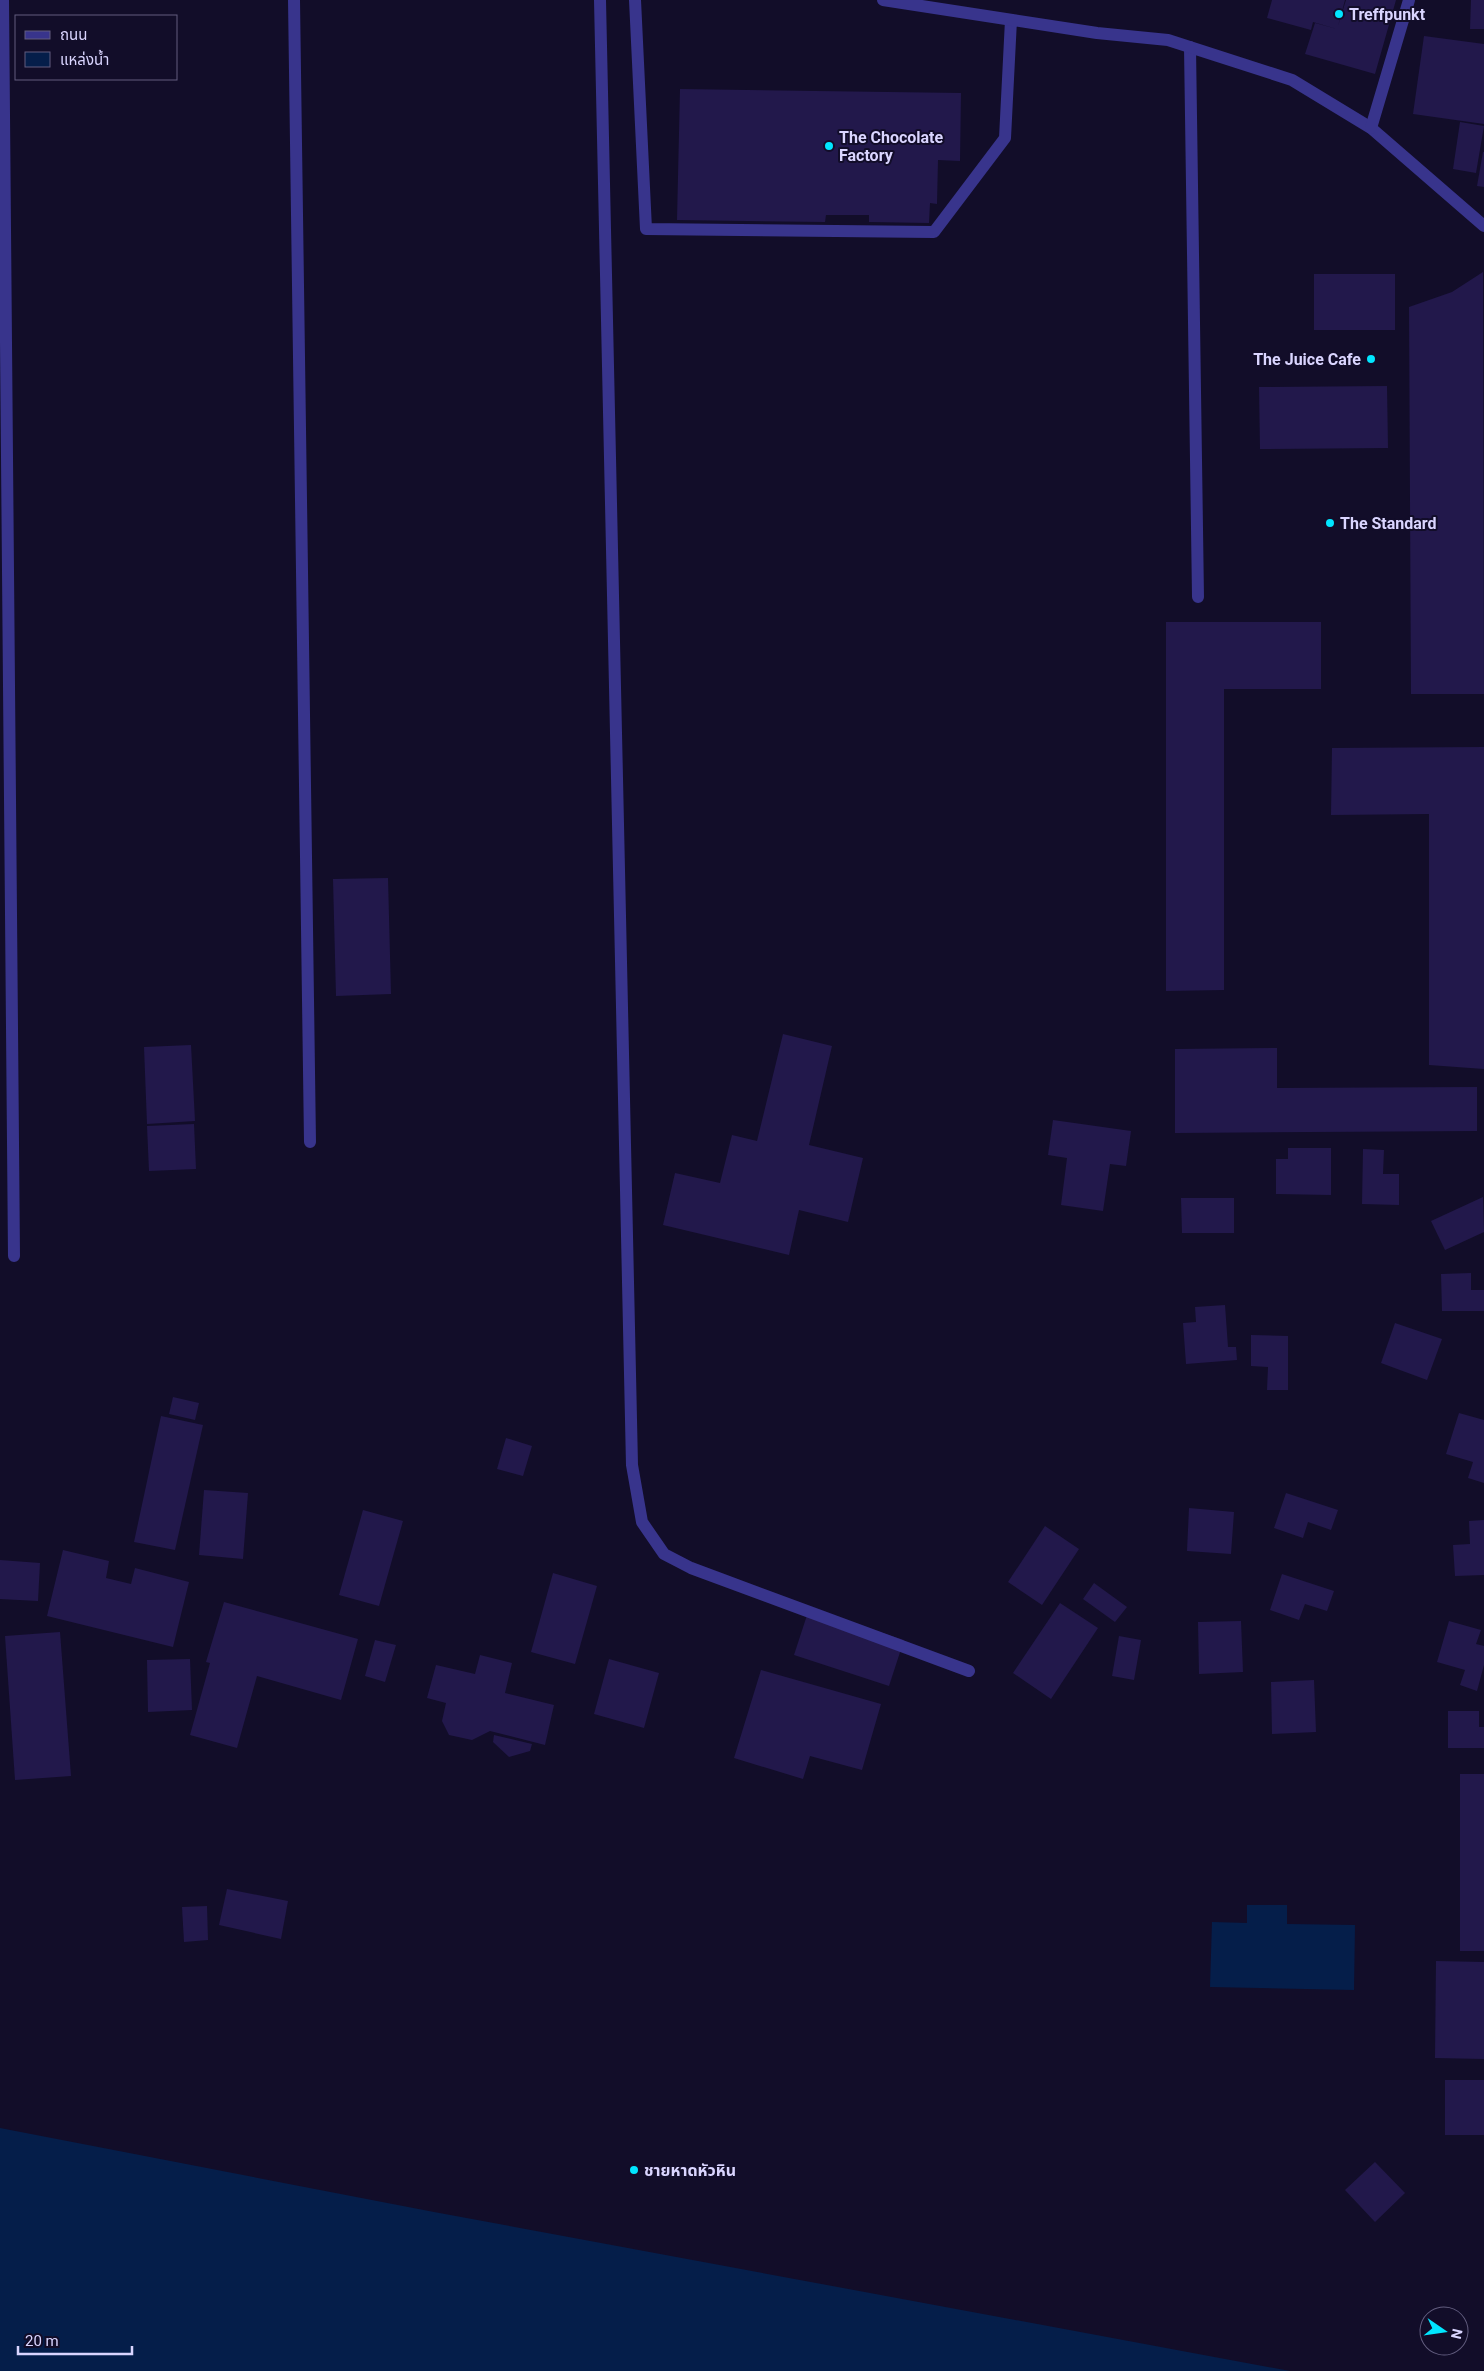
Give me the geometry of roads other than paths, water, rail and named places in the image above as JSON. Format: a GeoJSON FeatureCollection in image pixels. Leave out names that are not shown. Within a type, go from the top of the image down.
{"type":"FeatureCollection","features":[{"type":"Feature","properties":{"kind":"street"},"geometry":{"type":"LineString","coordinates":[[2,0],[14,1256]]}},
{"type":"Feature","properties":{"kind":"street"},"geometry":{"type":"LineString","coordinates":[[294,0],[310,1142]]}},
{"type":"Feature","properties":{"kind":"street"},"geometry":{"type":"LineString","coordinates":[[600,0],[632,1465],[642,1522],[664,1554],[691,1568],[969,1671]]}},
{"type":"Feature","properties":{"kind":"street"},"geometry":{"type":"LineString","coordinates":[[635,0],[646,229],[934,232],[1005,138],[1011,20]]}},
{"type":"Feature","properties":{"kind":"street"},"geometry":{"type":"LineString","coordinates":[[883,0],[1096,33],[1168,40],[1292,80],[1371,128],[1484,226]]}},
{"type":"Feature","properties":{"kind":"street"},"geometry":{"type":"LineString","coordinates":[[1371,128],[1409,0]]}},
{"type":"Feature","properties":{"kind":"street"},"geometry":{"type":"LineString","coordinates":[[1190,47],[1198,597]]}},
{"type":"Feature","properties":{"kind":"water"},"geometry":{"type":"Polygon","coordinates":[[[1247,1905],[1287,1905],[1287,1924],[1355,1925],[1354,1990],[1210,1987],[1212,1922],[1247,1923],[1247,1905]]]}},
{"type":"Feature","properties":{"kind":"water"},"geometry":{"type":"Polygon","coordinates":[[[0,2128],[434,2212],[1290,2371],[0,2371],[0,2128]]]}},
{"type":"Feature","properties":{"kind":"place","name":"Treffpunkt"},"geometry":{"type":"Point","coordinates":[1339,14]}},
{"type":"Feature","properties":{"kind":"place","name":"The Chocolate Factory"},"geometry":{"type":"Point","coordinates":[829,146]}},
{"type":"Feature","properties":{"kind":"place","name":"The Juice Cafe"},"geometry":{"type":"Point","coordinates":[1371,359]}},
{"type":"Feature","properties":{"kind":"place","name":"The Standard"},"geometry":{"type":"Point","coordinates":[1330,523]}},
{"type":"Feature","properties":{"kind":"place","name":"ชายหาดหัวหิน"},"geometry":{"type":"Point","coordinates":[634,2170]}}]}
